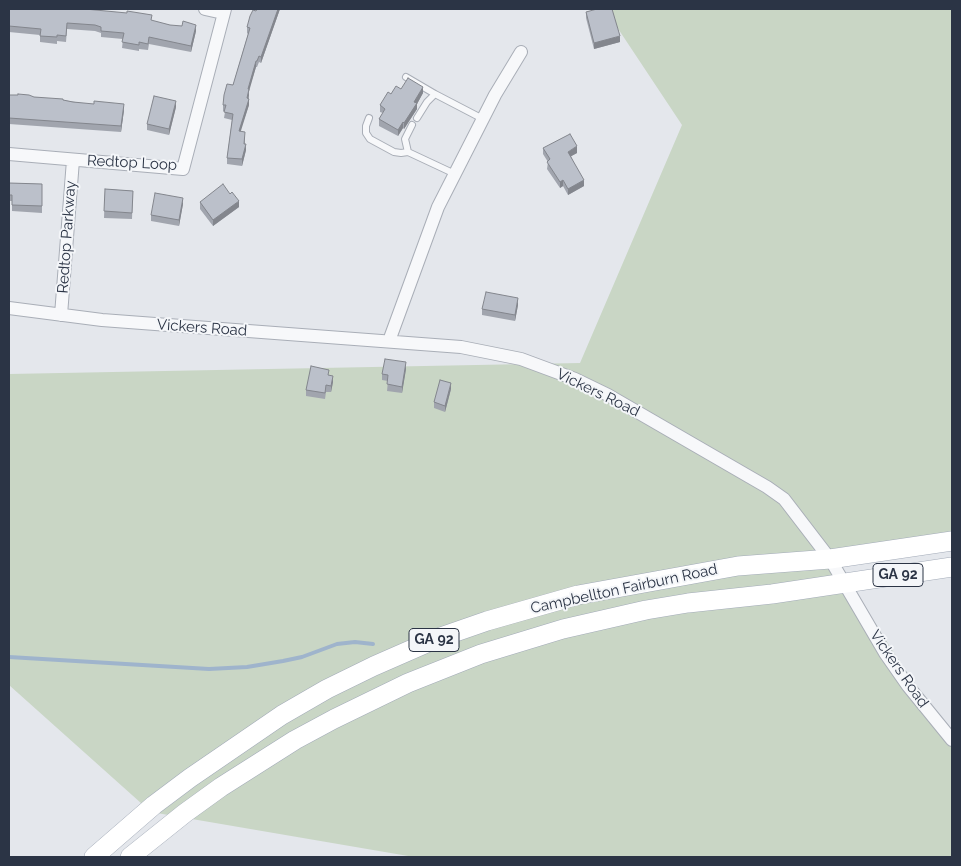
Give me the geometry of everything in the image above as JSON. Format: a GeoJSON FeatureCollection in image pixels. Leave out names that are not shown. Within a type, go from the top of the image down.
{"type":"FeatureCollection","features":[{"type":"Feature","properties":{"kind":"main road","name":"Campbellton Fairburn Road"},"geometry":{"type":"LineString","coordinates":[[94,857],[154,805],[282,715],[327,689],[438,638],[494,618],[578,596],[738,566],[830,559],[952,541]]}},
{"type":"Feature","properties":{"kind":"main road","name":"Campbellton Fairburn Road"},"geometry":{"type":"LineString","coordinates":[[130,857],[185,813],[258,763],[334,719],[391,691],[445,668],[522,641],[604,619],[688,603],[772,594],[952,567]]}},
{"type":"Feature","properties":{"kind":"street"},"geometry":{"type":"LineString","coordinates":[[205,9],[224,11]]}},
{"type":"Feature","properties":{"kind":"street","name":"Redtop Loop"},"geometry":{"type":"LineString","coordinates":[[9,154],[183,169],[224,11]]}},
{"type":"Feature","properties":{"kind":"street"},"geometry":{"type":"LineString","coordinates":[[389,342],[438,207],[495,96],[521,52]]}},
{"type":"Feature","properties":{"kind":"street","name":"Redtop Parkway"},"geometry":{"type":"LineString","coordinates":[[61,315],[73,160]]}},
{"type":"Feature","properties":{"kind":"street","name":"Vickers Road"},"geometry":{"type":"LineString","coordinates":[[9,308],[102,320],[462,347],[521,359],[575,379],[608,395],[767,487],[784,500],[830,559],[885,654],[908,686],[952,740]]}},
{"type":"Feature","properties":{"kind":"lane"},"geometry":{"type":"LineString","coordinates":[[406,77],[483,119]]}},
{"type":"Feature","properties":{"kind":"lane"},"geometry":{"type":"LineString","coordinates":[[417,118],[427,102],[435,94]]}},
{"type":"Feature","properties":{"kind":"lane"},"geometry":{"type":"LineString","coordinates":[[369,118],[366,133],[370,139],[394,152],[408,152],[455,174]]}},
{"type":"Feature","properties":{"kind":"lane"},"geometry":{"type":"LineString","coordinates":[[408,152],[405,139],[412,125]]}},
{"type":"Feature","properties":{"kind":"green space"},"geometry":{"type":"Polygon","coordinates":[[[605,9],[952,9],[952,545],[834,560],[935,716],[952,737],[952,857],[414,857],[151,812],[9,685],[9,374],[580,363],[682,125],[605,9]]]}},
{"type":"Feature","properties":{"kind":"building"},"geometry":{"type":"Polygon","coordinates":[[[9,9],[85,9],[127,13],[127,11],[152,15],[151,20],[170,25],[182,26],[183,21],[196,25],[191,46],[149,37],[148,44],[139,42],[139,45],[122,42],[124,33],[101,31],[101,27],[95,25],[67,23],[66,36],[40,36],[41,29],[9,26],[9,9]]]}},
{"type":"Feature","properties":{"kind":"building"},"geometry":{"type":"Polygon","coordinates":[[[257,9],[278,9],[261,57],[259,56],[256,61],[248,89],[247,98],[249,99],[239,131],[245,132],[244,144],[246,144],[242,159],[227,158],[233,114],[224,112],[226,105],[223,105],[224,95],[227,84],[233,85],[250,28],[247,27],[250,16],[253,10],[256,11],[257,9]]]}},
{"type":"Feature","properties":{"kind":"building"},"geometry":{"type":"Polygon","coordinates":[[[597,9],[612,9],[620,36],[594,43],[586,12],[597,9]]]}},
{"type":"Feature","properties":{"kind":"building"},"geometry":{"type":"Polygon","coordinates":[[[408,78],[423,87],[414,102],[417,103],[398,130],[379,119],[385,109],[380,105],[388,92],[391,94],[396,86],[401,89],[408,78]]]}},
{"type":"Feature","properties":{"kind":"building"},"geometry":{"type":"Polygon","coordinates":[[[18,94],[94,104],[94,101],[124,104],[121,126],[9,118],[9,95],[18,94]]]}},
{"type":"Feature","properties":{"kind":"building"},"geometry":{"type":"Polygon","coordinates":[[[154,96],[176,101],[169,129],[147,124],[154,96]]]}},
{"type":"Feature","properties":{"kind":"building"},"geometry":{"type":"Polygon","coordinates":[[[570,134],[577,146],[568,152],[584,180],[568,189],[563,180],[560,182],[547,162],[550,159],[543,148],[570,134]]]}},
{"type":"Feature","properties":{"kind":"building"},"geometry":{"type":"Polygon","coordinates":[[[9,183],[42,184],[42,206],[12,205],[12,195],[9,195],[9,183]]]}},
{"type":"Feature","properties":{"kind":"building"},"geometry":{"type":"Polygon","coordinates":[[[223,184],[230,194],[232,192],[239,201],[213,220],[200,202],[223,184]]]}},
{"type":"Feature","properties":{"kind":"building"},"geometry":{"type":"Polygon","coordinates":[[[105,189],[133,191],[132,213],[104,211],[105,189]]]}},
{"type":"Feature","properties":{"kind":"building"},"geometry":{"type":"Polygon","coordinates":[[[155,193],[183,198],[179,220],[151,215],[155,193]]]}},
{"type":"Feature","properties":{"kind":"building"},"geometry":{"type":"Polygon","coordinates":[[[486,292],[518,298],[515,315],[482,309],[486,292]]]}},
{"type":"Feature","properties":{"kind":"building"},"geometry":{"type":"Polygon","coordinates":[[[385,359],[406,362],[402,387],[387,384],[388,375],[382,374],[385,359]]]}},
{"type":"Feature","properties":{"kind":"building"},"geometry":{"type":"Polygon","coordinates":[[[311,366],[329,370],[328,375],[333,376],[331,386],[326,385],[325,393],[306,390],[311,366]]]}},
{"type":"Feature","properties":{"kind":"building"},"geometry":{"type":"Polygon","coordinates":[[[440,380],[451,383],[445,406],[434,402],[440,380]]]}},
{"type":"Feature","properties":{"kind":"waterway"},"geometry":{"type":"LineString","coordinates":[[9,657],[209,669],[247,667],[283,661],[302,657],[337,644],[355,642],[373,644]]}}]}
